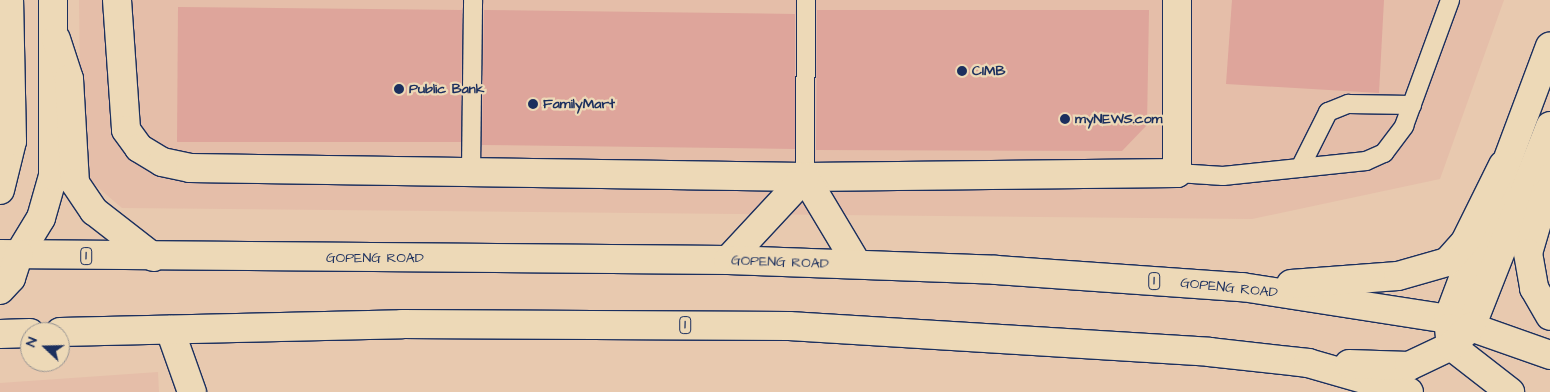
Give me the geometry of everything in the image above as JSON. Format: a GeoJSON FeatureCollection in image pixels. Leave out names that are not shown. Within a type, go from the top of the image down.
{"type":"FeatureCollection","features":[{"type":"Feature","properties":{"kind":"main road"},"geometry":{"type":"LineString","coordinates":[[3,185],[12,141],[9,0]]}},
{"type":"Feature","properties":{"kind":"main road"},"geometry":{"type":"LineString","coordinates":[[0,290],[11,278],[6,257],[41,218],[53,176],[56,39],[53,0]]}},
{"type":"Feature","properties":{"kind":"main road"},"geometry":{"type":"LineString","coordinates":[[117,0],[126,130],[139,148],[162,162],[190,168],[471,170],[804,177],[1177,173],[1177,0]]}},
{"type":"Feature","properties":{"kind":"main road"},"geometry":{"type":"LineString","coordinates":[[56,39],[69,79],[75,184],[94,211],[153,257]]}},
{"type":"Feature","properties":{"kind":"main road"},"geometry":{"type":"LineString","coordinates":[[1460,323],[1504,165],[1550,46]]}},
{"type":"Feature","properties":{"kind":"main road"},"geometry":{"type":"LineString","coordinates":[[1308,363],[1409,366],[1451,346],[1550,126]]}},
{"type":"Feature","properties":{"kind":"main road"},"geometry":{"type":"LineString","coordinates":[[1242,287],[1398,276],[1447,262],[1465,242],[1504,165]]}},
{"type":"Feature","properties":{"kind":"main road"},"geometry":{"type":"LineString","coordinates":[[728,260],[804,177]]}},
{"type":"Feature","properties":{"kind":"main road"},"geometry":{"type":"LineString","coordinates":[[804,177],[857,264]]}},
{"type":"Feature","properties":{"kind":"main road"},"geometry":{"type":"LineString","coordinates":[[1550,178],[1528,254],[1534,288],[1550,316]]}},
{"type":"Feature","properties":{"kind":"main road","name":"GOPENG ROAD"},"geometry":{"type":"LineString","coordinates":[[6,257],[728,260],[857,264],[1242,287],[1460,323],[1550,355]]}},
{"type":"Feature","properties":{"kind":"main road","name":"1"},"geometry":{"type":"LineString","coordinates":[[70,332],[402,324],[789,326],[988,336],[1308,363],[1409,392]]}},
{"type":"Feature","properties":{"kind":"main road"},"geometry":{"type":"LineString","coordinates":[[170,330],[192,392]]}},
{"type":"Feature","properties":{"kind":"main road"},"geometry":{"type":"LineString","coordinates":[[0,334],[20,333]]}},
{"type":"Feature","properties":{"kind":"main road"},"geometry":{"type":"LineString","coordinates":[[1451,346],[1510,392]]}},
{"type":"Feature","properties":{"kind":"lane"},"geometry":{"type":"LineString","coordinates":[[471,170],[473,0]]}},
{"type":"Feature","properties":{"kind":"lane"},"geometry":{"type":"LineString","coordinates":[[804,177],[806,0]]}},
{"type":"Feature","properties":{"kind":"lane"},"geometry":{"type":"LineString","coordinates":[[1177,173],[1223,176],[1366,161],[1384,153],[1404,126],[1450,0]]}},
{"type":"Feature","properties":{"kind":"lane"},"geometry":{"type":"LineString","coordinates":[[1300,168],[1328,112],[1348,104],[1412,105]]}},
{"type":"Feature","properties":{"kind":"shaded area"},"geometry":{"type":"Polygon","coordinates":[[[79,0],[1504,0],[1440,179],[1252,219],[122,208],[81,173],[79,0]]]}},
{"type":"Feature","properties":{"kind":"shaded area"},"geometry":{"type":"Polygon","coordinates":[[[158,372],[159,392],[0,392],[0,383],[158,372]]]}},
{"type":"Feature","properties":{"kind":"building"},"geometry":{"type":"Polygon","coordinates":[[[1232,0],[1384,0],[1379,93],[1226,84],[1232,0]]]}},
{"type":"Feature","properties":{"kind":"building"},"geometry":{"type":"Polygon","coordinates":[[[178,7],[462,10],[461,142],[177,142],[178,7]]]}},
{"type":"Feature","properties":{"kind":"building"},"geometry":{"type":"Polygon","coordinates":[[[484,10],[795,14],[795,149],[482,145],[484,10]]]}},
{"type":"Feature","properties":{"kind":"building"},"geometry":{"type":"Polygon","coordinates":[[[817,10],[1149,10],[1147,125],[1122,151],[816,150],[817,10]]]}},
{"type":"Feature","properties":{"kind":"place","name":"CIMB"},"geometry":{"type":"Point","coordinates":[962,71]}},
{"type":"Feature","properties":{"kind":"place","name":"Public Bank"},"geometry":{"type":"Point","coordinates":[399,89]}},
{"type":"Feature","properties":{"kind":"place","name":"FamilyMart"},"geometry":{"type":"Point","coordinates":[533,104]}},
{"type":"Feature","properties":{"kind":"place","name":"myNEWS.com"},"geometry":{"type":"Point","coordinates":[1065,119]}}]}
